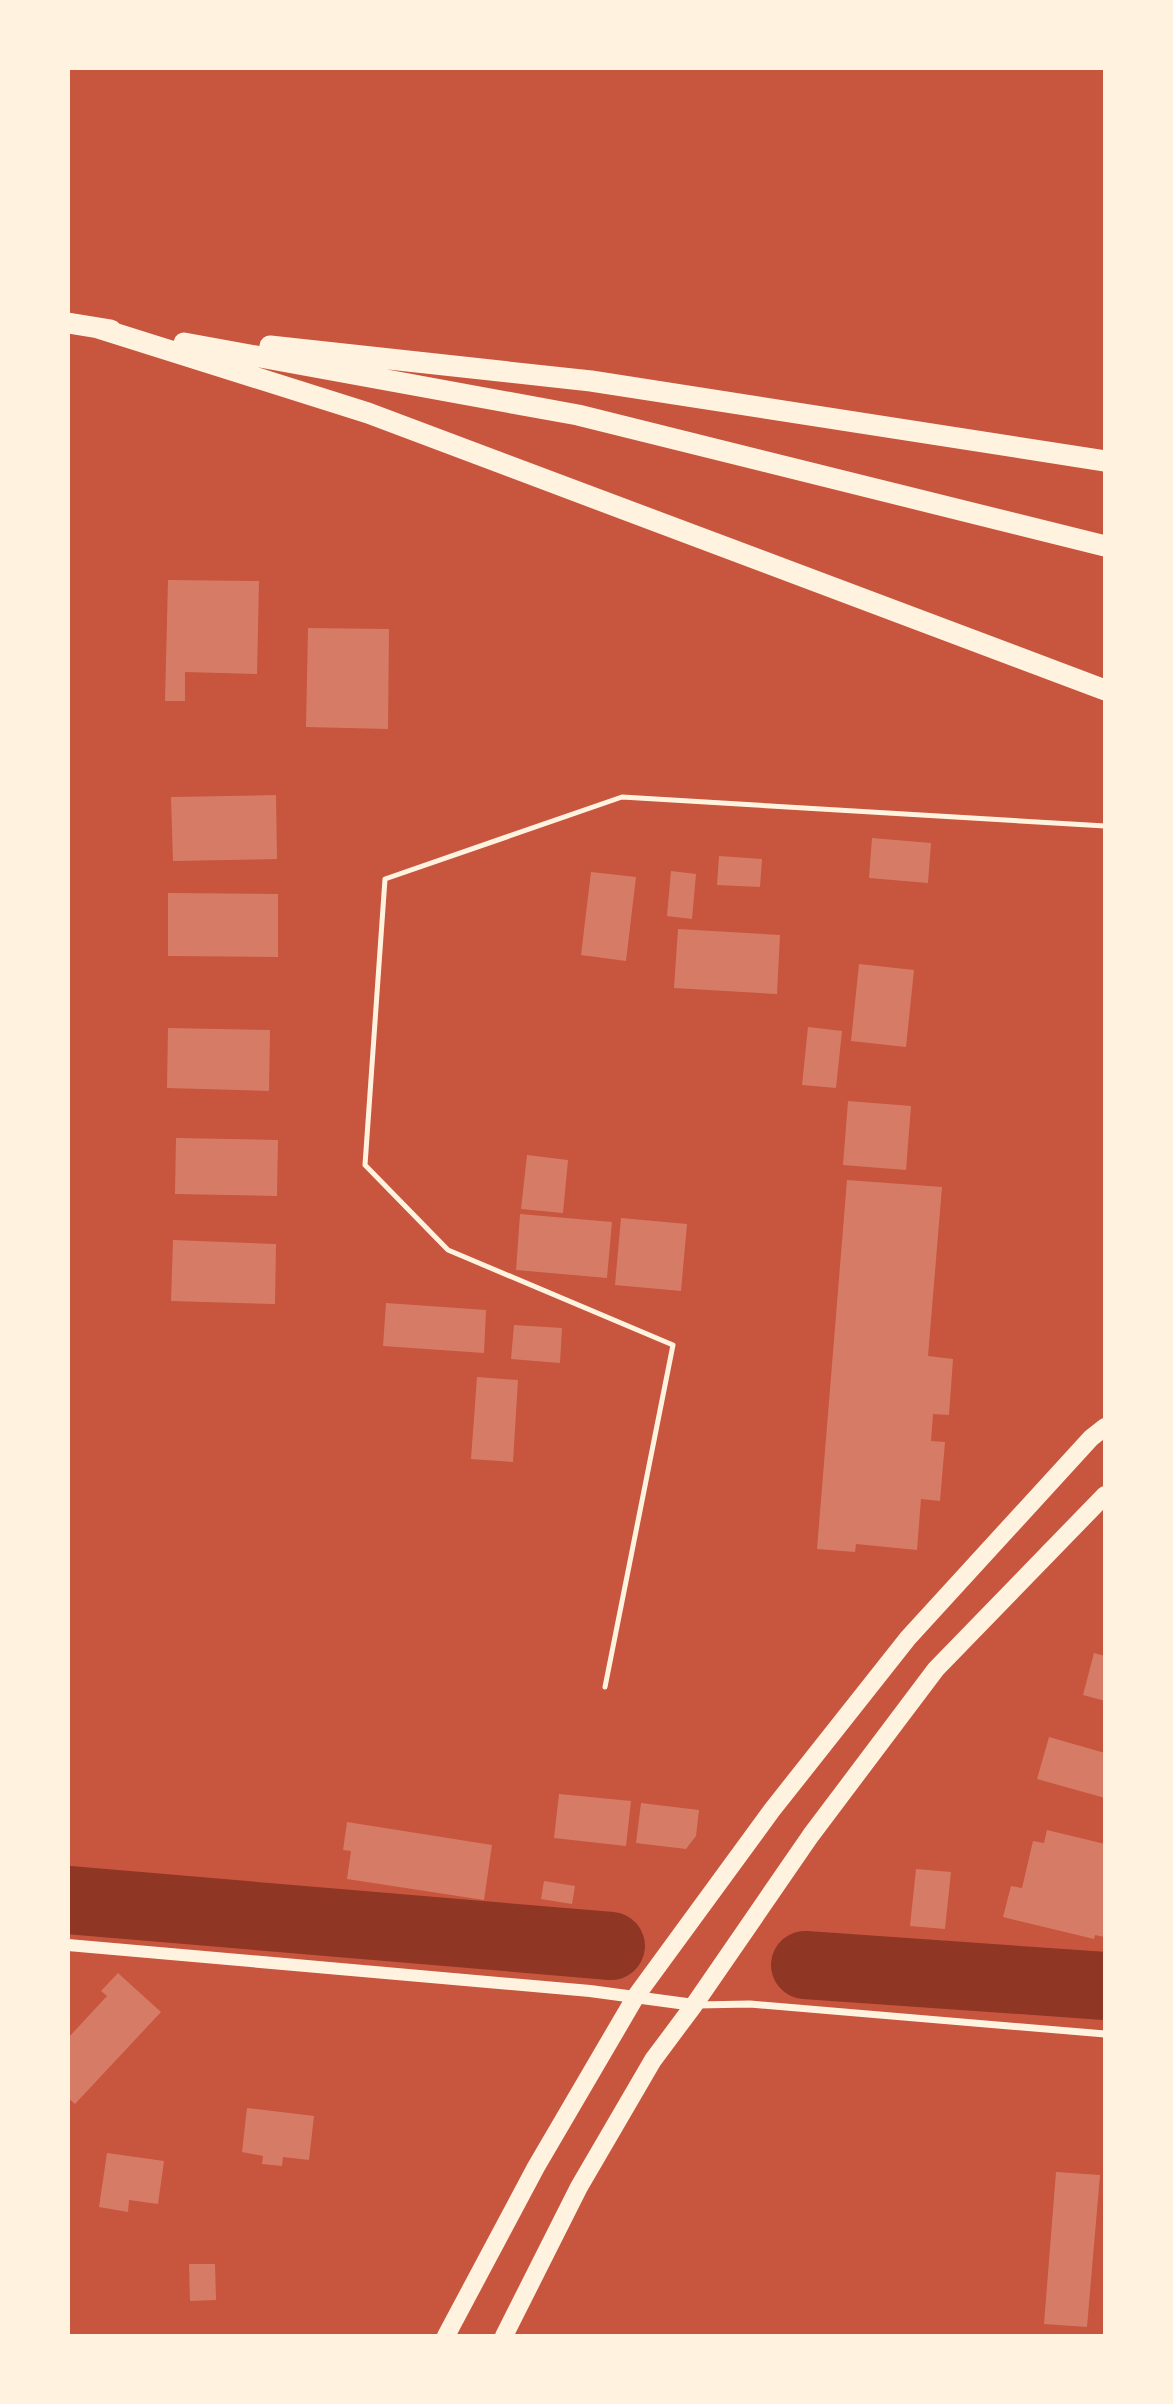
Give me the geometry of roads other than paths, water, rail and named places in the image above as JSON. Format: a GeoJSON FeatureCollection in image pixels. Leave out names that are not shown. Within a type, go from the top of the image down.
{"type":"FeatureCollection","features":[{"type":"Feature","properties":{"kind":"highway"},"geometry":{"type":"LineString","coordinates":[[68,323],[578,415],[1105,546]]}},
{"type":"Feature","properties":{"kind":"highway"},"geometry":{"type":"LineString","coordinates":[[98,328],[592,381],[1105,461]]}},
{"type":"Feature","properties":{"kind":"highway"},"geometry":{"type":"LineString","coordinates":[[98,328],[368,413],[1105,691]]}},
{"type":"Feature","properties":{"kind":"main road"},"geometry":{"type":"LineString","coordinates":[[446,2336],[536,2168],[636,1996],[772,1810],[908,1638],[1091,1438],[1105,1427]]}},
{"type":"Feature","properties":{"kind":"main road"},"geometry":{"type":"LineString","coordinates":[[504,2336],[579,2187],[653,2060],[811,1835],[936,1669],[1105,1495]]}},
{"type":"Feature","properties":{"kind":"street"},"geometry":{"type":"LineString","coordinates":[[68,1945],[636,1996],[694,2005],[750,2004],[1105,2034]]}},
{"type":"Feature","properties":{"kind":"lane"},"geometry":{"type":"LineString","coordinates":[[605,1687],[673,1345],[448,1250],[365,1164],[385,879],[622,797],[1105,827]]}},
{"type":"Feature","properties":{"kind":"waterway"},"geometry":{"type":"LineString","coordinates":[[68,1900],[611,1946]]}},
{"type":"Feature","properties":{"kind":"waterway"},"geometry":{"type":"LineString","coordinates":[[805,1965],[1105,1986]]}}]}
